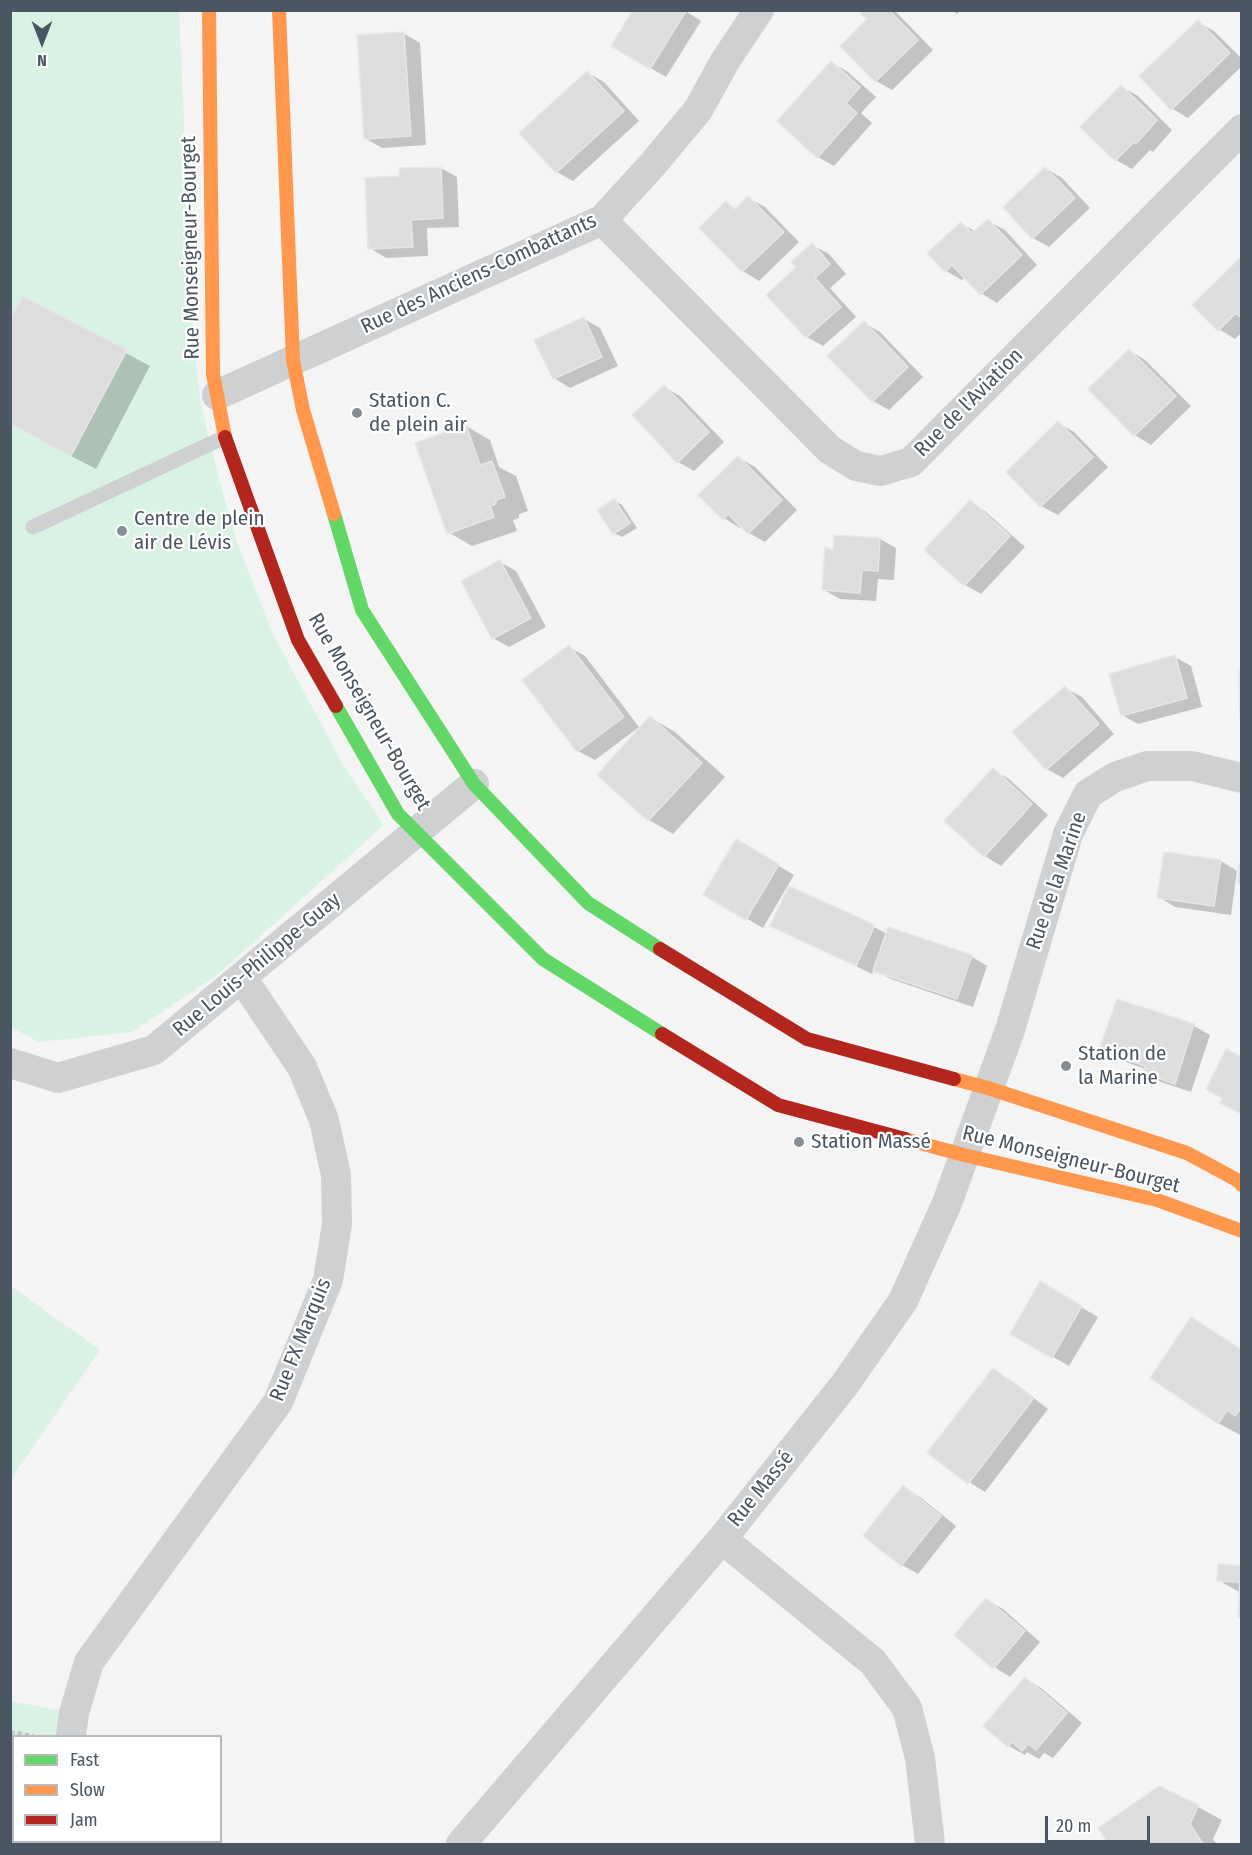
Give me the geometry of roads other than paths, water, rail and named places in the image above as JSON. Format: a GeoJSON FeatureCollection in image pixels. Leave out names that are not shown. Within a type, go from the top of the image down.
{"type":"FeatureCollection","features":[{"type":"Feature","properties":{"kind":"street","name":"Rue Monseigneur-Bourget"},"geometry":{"type":"LineString","coordinates":[[209,10],[213,374],[225,437],[298,640],[398,814],[543,958],[650,1027],[778,1104],[964,1155],[1157,1200],[1242,1231]]}},
{"type":"Feature","properties":{"kind":"street","name":"Rue Monseigneur-Bourget"},"geometry":{"type":"LineString","coordinates":[[279,10],[293,360],[303,410],[362,610],[474,784],[588,903],[807,1039],[988,1088],[1187,1153],[1237,1180],[1242,1185]]}},
{"type":"Feature","properties":{"kind":"street","name":"Rue des Anciens-Combattants"},"geometry":{"type":"LineString","coordinates":[[217,395],[602,219],[653,164],[698,110],[725,61],[759,10]]}},
{"type":"Feature","properties":{"kind":"street","name":"Rue de l'Aviation"},"geometry":{"type":"LineString","coordinates":[[602,219],[831,450],[856,466],[881,471],[911,462],[1242,129]]}},
{"type":"Feature","properties":{"kind":"street","name":"Rue de la Marine"},"geometry":{"type":"LineString","coordinates":[[988,1088],[1010,1030],[1068,834],[1088,794],[1115,777],[1147,766],[1192,766],[1242,778]]}},
{"type":"Feature","properties":{"kind":"street","name":"Rue Louis-Philippe-Guay"},"geometry":{"type":"LineString","coordinates":[[10,1063],[58,1078],[154,1050],[474,784]]}},
{"type":"Feature","properties":{"kind":"street","name":"Rue FX Marquis"},"geometry":{"type":"LineString","coordinates":[[71,1735],[74,1713],[89,1662],[278,1402],[328,1280],[337,1224],[336,1175],[324,1120],[302,1067],[242,978]]}},
{"type":"Feature","properties":{"kind":"street","name":"Rue Massé"},"geometry":{"type":"LineString","coordinates":[[461,1845],[722,1539],[845,1384],[903,1301],[947,1203],[988,1088]]}},
{"type":"Feature","properties":{"kind":"street"},"geometry":{"type":"LineString","coordinates":[[722,1539],[873,1662],[907,1707],[920,1758],[930,1845]]}},
{"type":"Feature","properties":{"kind":"lane"},"geometry":{"type":"LineString","coordinates":[[33,526],[225,437]]}},
{"type":"Feature","properties":{"kind":"place","name":"Station C. de plein air"},"geometry":{"type":"Point","coordinates":[357,413]}},
{"type":"Feature","properties":{"kind":"place","name":"Centre de plein air de Lévis"},"geometry":{"type":"Point","coordinates":[122,531]}},
{"type":"Feature","properties":{"kind":"place","name":"Station de la Marine"},"geometry":{"type":"Point","coordinates":[1066,1066]}},
{"type":"Feature","properties":{"kind":"place","name":"Station Massé"},"geometry":{"type":"Point","coordinates":[799,1142]}}]}
